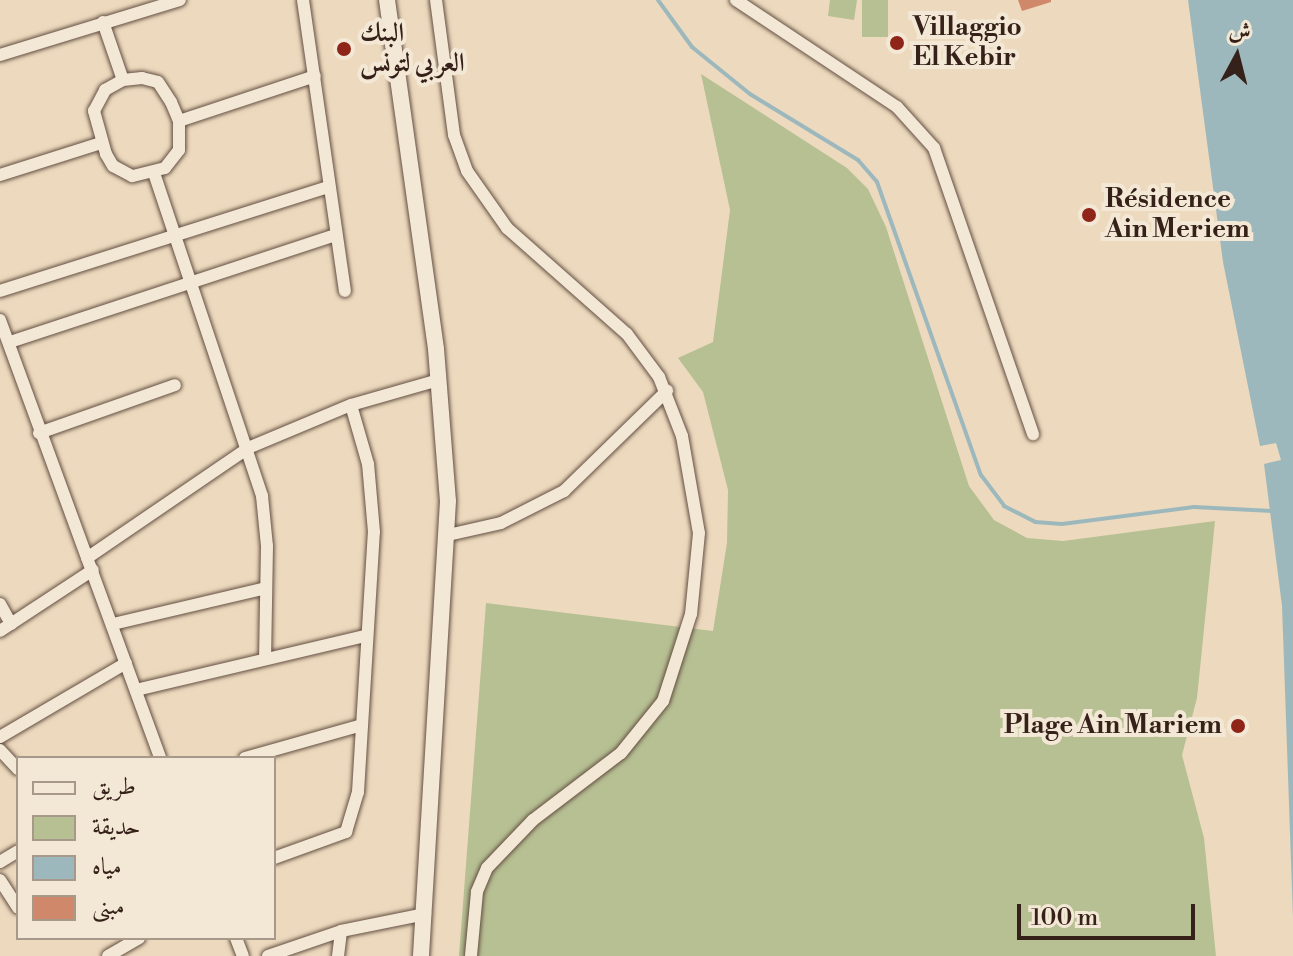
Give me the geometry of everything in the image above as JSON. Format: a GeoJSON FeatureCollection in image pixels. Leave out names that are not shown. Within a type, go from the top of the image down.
{"type":"FeatureCollection","features":[{"type":"Feature","properties":{"kind":"main road"},"geometry":{"type":"LineString","coordinates":[[387,0],[439,380],[448,535],[421,956]]}},
{"type":"Feature","properties":{"kind":"street"},"geometry":{"type":"LineString","coordinates":[[0,55],[180,0]]}},
{"type":"Feature","properties":{"kind":"street"},"geometry":{"type":"LineString","coordinates":[[303,0],[345,291]]}},
{"type":"Feature","properties":{"kind":"street"},"geometry":{"type":"LineString","coordinates":[[436,0],[454,135],[484,200],[507,228],[627,334],[667,391],[694,488],[699,533],[691,614],[663,701],[621,753],[533,820],[487,868],[477,892],[471,956]]}},
{"type":"Feature","properties":{"kind":"street"},"geometry":{"type":"LineString","coordinates":[[736,0],[897,107],[934,148],[1033,434]]}},
{"type":"Feature","properties":{"kind":"street"},"geometry":{"type":"LineString","coordinates":[[103,22],[123,80]]}},
{"type":"Feature","properties":{"kind":"street"},"geometry":{"type":"LineString","coordinates":[[179,121],[315,76]]}},
{"type":"Feature","properties":{"kind":"street"},"geometry":{"type":"LineString","coordinates":[[123,80],[158,82],[179,121],[177,158],[154,173],[122,174],[101,143],[96,102],[123,80]]}},
{"type":"Feature","properties":{"kind":"street"},"geometry":{"type":"LineString","coordinates":[[0,175],[101,143]]}},
{"type":"Feature","properties":{"kind":"street"},"geometry":{"type":"LineString","coordinates":[[154,173],[187,284],[248,448],[266,517],[265,658]]}},
{"type":"Feature","properties":{"kind":"street"},"geometry":{"type":"LineString","coordinates":[[0,291],[328,187]]}},
{"type":"Feature","properties":{"kind":"street"},"geometry":{"type":"LineString","coordinates":[[10,342],[336,235]]}},
{"type":"Feature","properties":{"kind":"street"},"geometry":{"type":"LineString","coordinates":[[0,320],[159,756]]}},
{"type":"Feature","properties":{"kind":"street"},"geometry":{"type":"LineString","coordinates":[[0,604],[6,628],[248,448],[351,405],[439,380]]}},
{"type":"Feature","properties":{"kind":"street"},"geometry":{"type":"LineString","coordinates":[[39,433],[175,385]]}},
{"type":"Feature","properties":{"kind":"street"},"geometry":{"type":"LineString","coordinates":[[448,535],[501,523],[564,491],[667,391]]}},
{"type":"Feature","properties":{"kind":"street"},"geometry":{"type":"LineString","coordinates":[[276,857],[334,839],[350,826],[358,792],[364,636],[374,564],[373,500],[363,436],[351,405]]}},
{"type":"Feature","properties":{"kind":"street"},"geometry":{"type":"LineString","coordinates":[[113,624],[266,588]]}},
{"type":"Feature","properties":{"kind":"street"},"geometry":{"type":"LineString","coordinates":[[136,690],[364,636]]}},
{"type":"Feature","properties":{"kind":"street"},"geometry":{"type":"LineString","coordinates":[[0,737],[126,663]]}},
{"type":"Feature","properties":{"kind":"street"},"geometry":{"type":"LineString","coordinates":[[252,756],[359,726]]}},
{"type":"Feature","properties":{"kind":"street"},"geometry":{"type":"LineString","coordinates":[[0,750],[16,767]]}},
{"type":"Feature","properties":{"kind":"street"},"geometry":{"type":"LineString","coordinates":[[0,880],[16,905]]}},
{"type":"Feature","properties":{"kind":"street"},"geometry":{"type":"LineString","coordinates":[[268,956],[341,931],[425,914]]}},
{"type":"Feature","properties":{"kind":"street"},"geometry":{"type":"LineString","coordinates":[[338,956],[341,931]]}},
{"type":"Feature","properties":{"kind":"street"},"geometry":{"type":"LineString","coordinates":[[108,956],[136,940]]}},
{"type":"Feature","properties":{"kind":"green space"},"geometry":{"type":"Polygon","coordinates":[[[830,0],[857,0],[854,20],[828,16],[830,0]]]}},
{"type":"Feature","properties":{"kind":"green space"},"geometry":{"type":"Polygon","coordinates":[[[862,0],[888,0],[888,37],[862,37],[862,0]]]}},
{"type":"Feature","properties":{"kind":"green space"},"geometry":{"type":"Polygon","coordinates":[[[701,74],[847,168],[868,189],[886,227],[969,486],[994,520],[1027,538],[1063,541],[1215,521],[1197,698],[1182,755],[1204,838],[1216,956],[459,956],[486,603],[713,631],[727,543],[728,490],[703,392],[678,358],[713,342],[730,210],[701,74]]]}},
{"type":"Feature","properties":{"kind":"water"},"geometry":{"type":"Polygon","coordinates":[[[1188,0],[1293,0],[1293,918],[1282,606],[1264,464],[1281,460],[1276,443],[1260,446],[1223,262],[1188,0]]]}},
{"type":"Feature","properties":{"kind":"building"},"geometry":{"type":"Polygon","coordinates":[[[1018,0],[1051,0],[1051,2],[1022,11],[1018,0]]]}},
{"type":"Feature","properties":{"kind":"waterway"},"geometry":{"type":"LineString","coordinates":[[658,0],[692,47],[750,94],[858,160],[877,182],[981,475],[1004,506],[1035,522],[1062,524],[1194,507],[1274,511]]}},
{"type":"Feature","properties":{"kind":"place","name":"Villaggio El Kebir"},"geometry":{"type":"Point","coordinates":[897,43]}},
{"type":"Feature","properties":{"kind":"place","name":"البنك العربي لتونس"},"geometry":{"type":"Point","coordinates":[344,49]}},
{"type":"Feature","properties":{"kind":"place","name":"Résidence Ain Meriem"},"geometry":{"type":"Point","coordinates":[1089,215]}},
{"type":"Feature","properties":{"kind":"place","name":"Plage Ain Mariem"},"geometry":{"type":"Point","coordinates":[1238,726]}}]}
